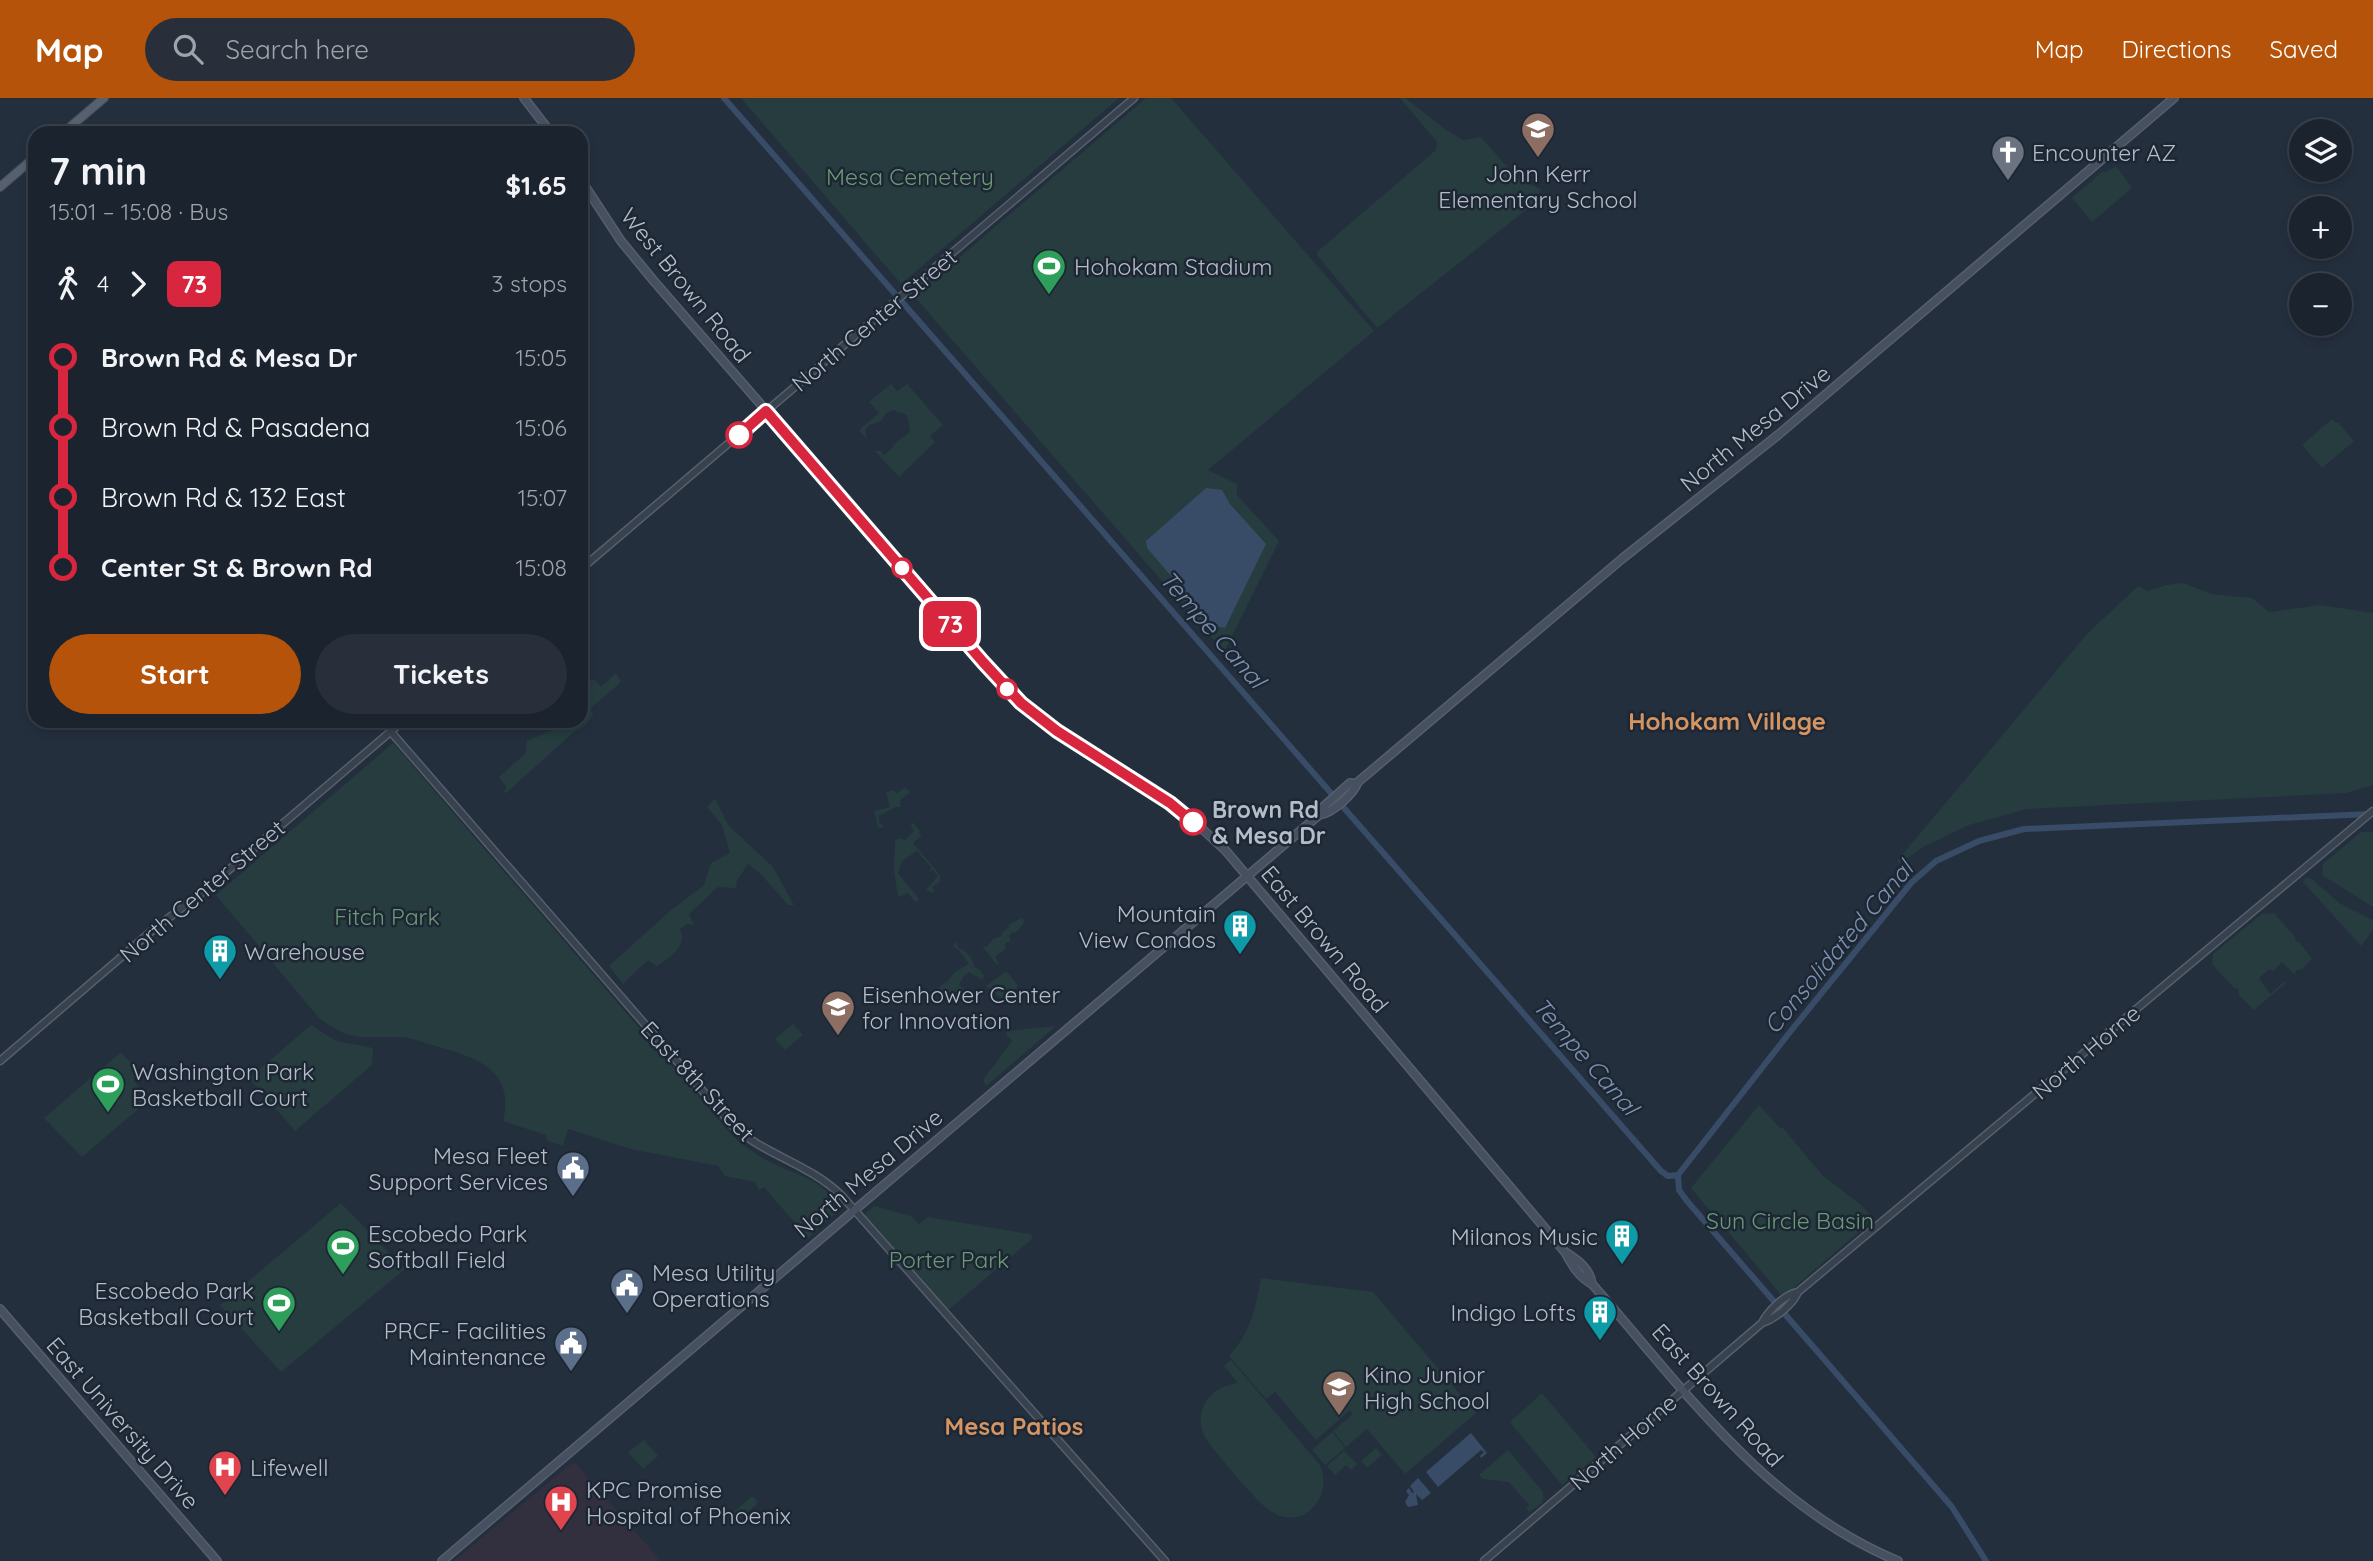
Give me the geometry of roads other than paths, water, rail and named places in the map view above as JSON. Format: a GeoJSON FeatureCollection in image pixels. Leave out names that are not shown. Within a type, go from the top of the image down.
{"type":"FeatureCollection","features":[{"type":"Feature","properties":{"kind":"main road"},"geometry":{"type":"LineString","coordinates":[[71,126],[104,98]]}},
{"type":"Feature","properties":{"kind":"main road"},"geometry":{"type":"LineString","coordinates":[[524,98],[546,126]]}},
{"type":"Feature","properties":{"kind":"main road","name":"North Mesa Drive"},"geometry":{"type":"LineString","coordinates":[[442,1561],[1319,815],[1322,808],[1342,796],[1350,783],[1357,784],[1623,558],[1769,442],[2174,98]]}},
{"type":"Feature","properties":{"kind":"main road"},"geometry":{"type":"LineString","coordinates":[[0,187],[28,163]]}},
{"type":"Feature","properties":{"kind":"main road","name":"West Brown Road"},"geometry":{"type":"LineString","coordinates":[[588,191],[639,263],[766,411]]}},
{"type":"Feature","properties":{"kind":"main road","name":"East Brown Road"},"geometry":{"type":"LineString","coordinates":[[766,411],[1021,703],[1079,747],[1170,803],[1212,838],[1565,1252],[1584,1280],[1592,1284],[1747,1460],[1783,1493],[1839,1531],[1898,1561]]}},
{"type":"Feature","properties":{"kind":"main road","name":"East University Drive"},"geometry":{"type":"LineString","coordinates":[[0,1309],[217,1561]]}},
{"type":"Feature","properties":{"kind":"street","name":"North Center Street"},"geometry":{"type":"LineString","coordinates":[[588,563],[1134,98]]}},
{"type":"Feature","properties":{"kind":"street","name":"North Center Street"},"geometry":{"type":"LineString","coordinates":[[0,1060],[395,728]]}},
{"type":"Feature","properties":{"kind":"street","name":"East 8th Street"},"geometry":{"type":"LineString","coordinates":[[391,732],[735,1128],[762,1148],[805,1167],[822,1178],[854,1209],[1165,1561]]}},
{"type":"Feature","properties":{"kind":"street","name":"North Horne"},"geometry":{"type":"LineString","coordinates":[[1484,1561],[1785,1303],[1791,1293],[1798,1292],[2373,811]]}},
{"type":"Feature","properties":{"kind":"water"},"geometry":{"type":"Polygon","coordinates":[[[1206,488],[1222,490],[1230,504],[1266,544],[1225,628],[1214,626],[1147,548],[1146,541],[1206,488]]]}},
{"type":"Feature","properties":{"kind":"water"},"geometry":{"type":"Polygon","coordinates":[[[1471,1433],[1487,1453],[1481,1458],[1484,1452],[1481,1450],[1438,1487],[1426,1472],[1471,1433]]]}},
{"type":"Feature","properties":{"kind":"water"},"geometry":{"type":"Polygon","coordinates":[[[1418,1478],[1431,1493],[1422,1500],[1416,1494],[1418,1505],[1408,1507],[1405,1502],[1409,1495],[1406,1491],[1409,1488],[1414,1492],[1410,1486],[1418,1478]]]}},
{"type":"Feature","properties":{"kind":"waterway","name":"Tempe Canal"},"geometry":{"type":"LineString","coordinates":[[724,98],[1661,1171],[1668,1176],[1678,1175]]}},
{"type":"Feature","properties":{"kind":"waterway","name":"Consolidated Canal"},"geometry":{"type":"LineString","coordinates":[[1678,1175],[1911,883],[1936,861],[1979,841],[2024,829],[2371,814]]}},
{"type":"Feature","properties":{"kind":"waterway"},"geometry":{"type":"LineString","coordinates":[[1678,1175],[1679,1190],[1687,1201],[1952,1507],[1986,1561]]}},
{"type":"Feature","properties":{"kind":"place","name":"John Kerr Elementary School"},"geometry":{"type":"Point","coordinates":[1538,159]}},
{"type":"Feature","properties":{"kind":"place","name":"Encounter AZ"},"geometry":{"type":"Point","coordinates":[2008,182]}},
{"type":"Feature","properties":{"kind":"place","name":"Hohokam Stadium"},"geometry":{"type":"Point","coordinates":[1049,296]}},
{"type":"Feature","properties":{"kind":"place","name":"Brown Rd & Mesa Dr"},"geometry":{"type":"Point","coordinates":[1193,822]}},
{"type":"Feature","properties":{"kind":"place","name":"Mountain View Condos"},"geometry":{"type":"Point","coordinates":[1240,956]}},
{"type":"Feature","properties":{"kind":"place","name":"Warehouse"},"geometry":{"type":"Point","coordinates":[220,981]}},
{"type":"Feature","properties":{"kind":"place","name":"Eisenhower Center for Innovation"},"geometry":{"type":"Point","coordinates":[838,1037]}},
{"type":"Feature","properties":{"kind":"place","name":"Washington Park Basketball Court"},"geometry":{"type":"Point","coordinates":[108,1114]}},
{"type":"Feature","properties":{"kind":"place","name":"Mesa Fleet Support Services"},"geometry":{"type":"Point","coordinates":[573,1198]}},
{"type":"Feature","properties":{"kind":"place","name":"Milanos Music"},"geometry":{"type":"Point","coordinates":[1622,1266]}},
{"type":"Feature","properties":{"kind":"place","name":"Escobedo Park Softball Field"},"geometry":{"type":"Point","coordinates":[343,1276]}},
{"type":"Feature","properties":{"kind":"place","name":"Mesa Utility Operations"},"geometry":{"type":"Point","coordinates":[627,1315]}},
{"type":"Feature","properties":{"kind":"place","name":"Escobedo Park Basketball Court"},"geometry":{"type":"Point","coordinates":[279,1333]}},
{"type":"Feature","properties":{"kind":"place","name":"Indigo Lofts"},"geometry":{"type":"Point","coordinates":[1600,1342]}},
{"type":"Feature","properties":{"kind":"place","name":"PRCF- Facilities Maintenance"},"geometry":{"type":"Point","coordinates":[571,1373]}},
{"type":"Feature","properties":{"kind":"place","name":"Kino Junior High School"},"geometry":{"type":"Point","coordinates":[1339,1417]}},
{"type":"Feature","properties":{"kind":"place","name":"Lifewell"},"geometry":{"type":"Point","coordinates":[225,1497]}},
{"type":"Feature","properties":{"kind":"place","name":"KPC Promise Hospital of Phoenix"},"geometry":{"type":"Point","coordinates":[561,1532]}},
{"type":"Feature","properties":{"kind":"district","name":"Hohokam Village"},"geometry":{"type":"Point","coordinates":[1727,721]}},
{"type":"Feature","properties":{"kind":"district","name":"Mesa Patios"},"geometry":{"type":"Point","coordinates":[1014,1426]}},
{"type":"Feature","properties":{"kind":"park label","name":"Mesa Cemetery"},"geometry":{"type":"Point","coordinates":[910,176]}},
{"type":"Feature","properties":{"kind":"park label","name":"Fitch Park"},"geometry":{"type":"Point","coordinates":[387,916]}},
{"type":"Feature","properties":{"kind":"park label","name":"Sun Circle Basin"},"geometry":{"type":"Point","coordinates":[1790,1220]}},
{"type":"Feature","properties":{"kind":"park label","name":"Porter Park"},"geometry":{"type":"Point","coordinates":[949,1259]}}]}
